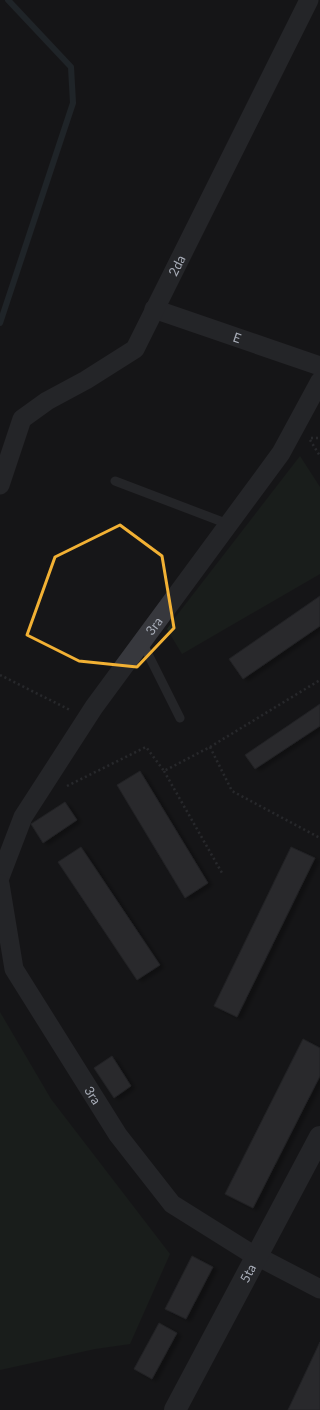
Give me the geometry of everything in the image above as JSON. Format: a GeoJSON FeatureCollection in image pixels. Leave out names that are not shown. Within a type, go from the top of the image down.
{"type":"FeatureCollection","features":[{"type":"Feature","properties":{"kind":"street","name":"2da"},"geometry":{"type":"LineString","coordinates":[[0,485],[22,419],[47,401],[86,380],[135,349],[309,0]]}},
{"type":"Feature","properties":{"kind":"street","name":"E"},"geometry":{"type":"LineString","coordinates":[[154,309],[320,366]]}},
{"type":"Feature","properties":{"kind":"street","name":"3ra"},"geometry":{"type":"LineString","coordinates":[[0,877],[24,817],[87,718],[281,452],[320,381]]}},
{"type":"Feature","properties":{"kind":"street","name":"3ra"},"geometry":{"type":"LineString","coordinates":[[0,884],[14,969],[118,1135],[172,1204],[247,1251],[320,1289]]}},
{"type":"Feature","properties":{"kind":"street","name":"5ta"},"geometry":{"type":"LineString","coordinates":[[175,1410],[320,1137]]}},
{"type":"Feature","properties":{"kind":"lane"},"geometry":{"type":"LineString","coordinates":[[115,481],[228,524]]}},
{"type":"Feature","properties":{"kind":"lane"},"geometry":{"type":"LineString","coordinates":[[142,642],[180,718]]}},
{"type":"Feature","properties":{"kind":"path"},"geometry":{"type":"LineString","coordinates":[[309,438],[320,438]]}},
{"type":"Feature","properties":{"kind":"path"},"geometry":{"type":"LineString","coordinates":[[0,675],[87,718]]}},
{"type":"Feature","properties":{"kind":"path"},"geometry":{"type":"LineString","coordinates":[[164,771],[210,747],[320,680]]}},
{"type":"Feature","properties":{"kind":"path"},"geometry":{"type":"LineString","coordinates":[[61,789],[146,747],[164,771],[222,873]]}},
{"type":"Feature","properties":{"kind":"path"},"geometry":{"type":"LineString","coordinates":[[210,747],[232,791],[320,838]]}},
{"type":"Feature","properties":{"kind":"highlighted area"},"geometry":{"type":"Polygon","coordinates":[[[120,525],[162,556],[174,628],[137,667],[79,661],[27,635],[55,557],[120,525]]]}},
{"type":"Feature","properties":{"kind":"shaded area"},"geometry":{"type":"Polygon","coordinates":[[[300,456],[320,487],[320,574],[182,654],[167,629],[300,456]]]}},
{"type":"Feature","properties":{"kind":"shaded area"},"geometry":{"type":"Polygon","coordinates":[[[0,1012],[51,1099],[170,1254],[130,1344],[95,1349],[0,1370],[0,1012]]]}},
{"type":"Feature","properties":{"kind":"building"},"geometry":{"type":"Polygon","coordinates":[[[320,596],[320,626],[243,679],[229,659],[320,596]]]}},
{"type":"Feature","properties":{"kind":"building"},"geometry":{"type":"Polygon","coordinates":[[[320,704],[320,726],[255,769],[245,755],[320,704]]]}},
{"type":"Feature","properties":{"kind":"building"},"geometry":{"type":"Polygon","coordinates":[[[140,771],[208,883],[185,898],[117,785],[140,771]]]}},
{"type":"Feature","properties":{"kind":"building"},"geometry":{"type":"Polygon","coordinates":[[[65,802],[77,820],[43,843],[31,824],[65,802]]]}},
{"type":"Feature","properties":{"kind":"building"},"geometry":{"type":"Polygon","coordinates":[[[81,847],[160,965],[137,980],[58,862],[81,847]]]}},
{"type":"Feature","properties":{"kind":"building"},"geometry":{"type":"Polygon","coordinates":[[[291,847],[315,858],[237,1017],[214,1006],[291,847]]]}},
{"type":"Feature","properties":{"kind":"building"},"geometry":{"type":"Polygon","coordinates":[[[303,1039],[320,1048],[320,1076],[253,1208],[225,1194],[303,1039]]]}},
{"type":"Feature","properties":{"kind":"building"},"geometry":{"type":"Polygon","coordinates":[[[112,1056],[131,1086],[114,1098],[94,1068],[112,1056]]]}},
{"type":"Feature","properties":{"kind":"building"},"geometry":{"type":"Polygon","coordinates":[[[192,1256],[213,1267],[186,1319],[165,1309],[192,1256]]]}},
{"type":"Feature","properties":{"kind":"building"},"geometry":{"type":"Polygon","coordinates":[[[159,1323],[177,1333],[152,1379],[134,1369],[159,1323]]]}},
{"type":"Feature","properties":{"kind":"building"},"geometry":{"type":"Polygon","coordinates":[[[320,1342],[320,1410],[288,1410],[320,1342]]]}},
{"type":"Feature","properties":{"kind":"waterway"},"geometry":{"type":"LineString","coordinates":[[0,323],[73,103],[71,67],[8,0]]}}]}
